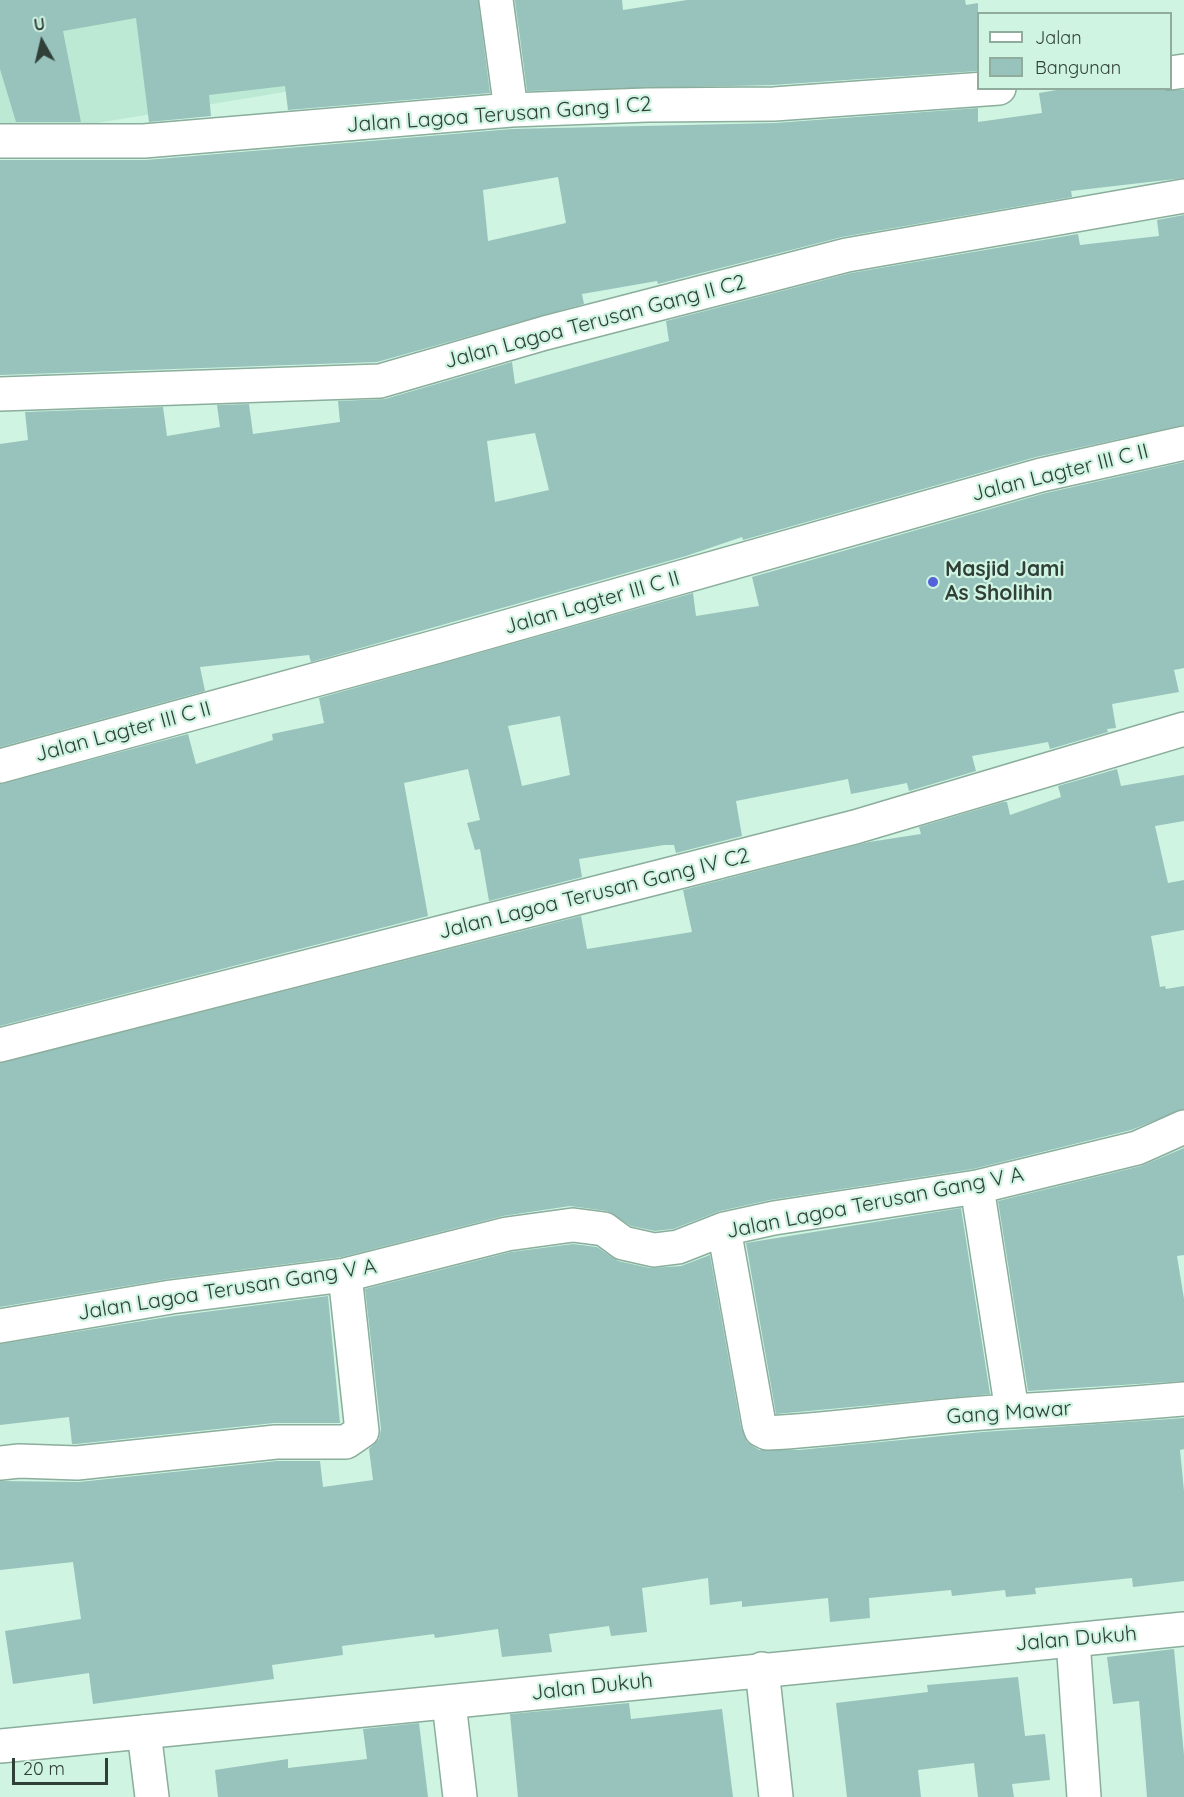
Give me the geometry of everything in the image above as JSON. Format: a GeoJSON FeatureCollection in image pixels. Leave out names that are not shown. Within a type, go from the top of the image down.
{"type":"FeatureCollection","features":[{"type":"Feature","properties":{"kind":"street"},"geometry":{"type":"LineString","coordinates":[[496,0],[511,110]]}},
{"type":"Feature","properties":{"kind":"street","name":"Jalan Lagoa Terusan Gang I C2"},"geometry":{"type":"LineString","coordinates":[[0,141],[144,141],[511,110],[647,105],[774,104],[977,90]]}},
{"type":"Feature","properties":{"kind":"street","name":"Jalan Lagoa Terusan Gang II C2"},"geometry":{"type":"LineString","coordinates":[[0,394],[380,381],[544,333],[847,255],[1184,196]]}},
{"type":"Feature","properties":{"kind":"street","name":"Jalan Lagter III C II"},"geometry":{"type":"LineString","coordinates":[[0,766],[447,644],[1041,475],[1184,443]]}},
{"type":"Feature","properties":{"kind":"street","name":"Jalan Lagoa Terusan Gang IV C2"},"geometry":{"type":"LineString","coordinates":[[0,1045],[855,827],[1184,729]]}},
{"type":"Feature","properties":{"kind":"street","name":"Jalan Lagoa Terusan Gang V A"},"geometry":{"type":"LineString","coordinates":[[0,1326],[171,1297],[345,1275],[507,1234],[573,1225],[604,1229],[623,1243],[654,1250],[678,1247],[724,1229],[774,1218],[977,1187],[1137,1148],[1184,1127]]}},
{"type":"Feature","properties":{"kind":"street"},"geometry":{"type":"LineString","coordinates":[[977,1187],[1012,1411]]}},
{"type":"Feature","properties":{"kind":"street","name":"Gang Mawar"},"geometry":{"type":"LineString","coordinates":[[724,1229],[761,1430],[767,1433],[834,1430],[1012,1411],[1046,1411],[1184,1399]]}},
{"type":"Feature","properties":{"kind":"street"},"geometry":{"type":"LineString","coordinates":[[0,1464],[19,1461],[76,1463],[276,1442],[350,1440],[362,1431],[345,1275]]}},
{"type":"Feature","properties":{"kind":"street","name":"Jalan Dukuh"},"geometry":{"type":"LineString","coordinates":[[0,1746],[1184,1629]]}},
{"type":"Feature","properties":{"kind":"street"},"geometry":{"type":"LineString","coordinates":[[1073,1640],[1084,1797]]}},
{"type":"Feature","properties":{"kind":"street"},"geometry":{"type":"LineString","coordinates":[[762,1669],[776,1797]]}},
{"type":"Feature","properties":{"kind":"street"},"geometry":{"type":"LineString","coordinates":[[449,1703],[460,1797]]}},
{"type":"Feature","properties":{"kind":"street"},"geometry":{"type":"LineString","coordinates":[[144,1732],[152,1797]]}},
{"type":"Feature","properties":{"kind":"shaded area"},"geometry":{"type":"Polygon","coordinates":[[[0,0],[613,0],[321,86],[0,139],[0,0]]]}},
{"type":"Feature","properties":{"kind":"building"},"geometry":{"type":"Polygon","coordinates":[[[0,0],[478,0],[490,93],[288,110],[285,86],[209,95],[211,116],[149,122],[136,18],[63,31],[81,122],[16,122],[0,69],[0,0]]]}},
{"type":"Feature","properties":{"kind":"building"},"geometry":{"type":"Polygon","coordinates":[[[515,0],[622,0],[623,10],[687,0],[965,0],[966,5],[978,3],[977,71],[773,85],[527,91],[515,0]]]}},
{"type":"Feature","properties":{"kind":"building"},"geometry":{"type":"Polygon","coordinates":[[[1057,90],[1184,90],[1184,178],[1071,191],[1072,197],[842,237],[658,284],[657,281],[582,294],[584,304],[377,362],[0,375],[0,160],[146,160],[512,129],[775,123],[978,108],[978,122],[1042,113],[1039,93],[1057,90]],[[558,177],[483,190],[488,241],[566,223],[558,177]]]}},
{"type":"Feature","properties":{"kind":"building"},"geometry":{"type":"Polygon","coordinates":[[[1184,215],[1184,425],[1036,457],[743,540],[742,537],[686,556],[311,662],[309,655],[200,667],[205,691],[0,747],[0,444],[28,440],[25,412],[163,407],[167,436],[220,427],[217,405],[249,404],[253,434],[340,422],[338,401],[385,399],[512,362],[515,384],[669,341],[666,321],[851,273],[1078,234],[1080,245],[1159,236],[1157,220],[1184,215]],[[535,433],[487,441],[495,502],[549,490],[535,433]]]}},
{"type":"Feature","properties":{"kind":"building"},"geometry":{"type":"Polygon","coordinates":[[[1184,462],[1184,668],[1174,670],[1179,692],[1112,704],[1116,728],[1050,749],[1048,742],[972,756],[976,771],[909,791],[907,783],[851,794],[848,779],[736,801],[742,836],[676,853],[674,845],[664,845],[579,859],[582,877],[489,901],[480,849],[475,850],[467,823],[480,820],[468,769],[404,783],[428,916],[0,1026],[0,784],[188,734],[196,764],[273,740],[272,734],[324,723],[319,698],[693,593],[696,616],[759,606],[752,577],[1046,493],[1184,462]],[[560,716],[508,726],[522,786],[570,775],[560,716]]]}},
{"type":"Feature","properties":{"kind":"building"},"geometry":{"type":"Polygon","coordinates":[[[1117,769],[1121,786],[1184,775],[1184,821],[1155,826],[1168,883],[1184,880],[1184,930],[1151,936],[1160,987],[1165,986],[1166,989],[1184,986],[1184,1109],[1131,1130],[973,1169],[770,1200],[720,1211],[673,1229],[655,1231],[631,1226],[607,1211],[570,1206],[503,1216],[342,1257],[168,1279],[0,1307],[0,1063],[581,916],[587,949],[692,932],[683,890],[869,842],[921,834],[919,827],[1003,802],[1007,802],[1010,815],[1061,797],[1058,786],[1117,769]]]}},
{"type":"Feature","properties":{"kind":"building"},"geometry":{"type":"Polygon","coordinates":[[[1184,1148],[1184,1255],[1177,1256],[1184,1299],[1184,1381],[1028,1391],[998,1201],[1141,1166],[1184,1148]]]}},
{"type":"Feature","properties":{"kind":"building"},"geometry":{"type":"Polygon","coordinates":[[[961,1208],[990,1394],[776,1414],[746,1243],[961,1208]]]}},
{"type":"Feature","properties":{"kind":"building"},"geometry":{"type":"Polygon","coordinates":[[[573,1244],[597,1247],[618,1261],[650,1268],[681,1266],[710,1255],[741,1427],[747,1442],[759,1450],[799,1450],[983,1432],[1184,1418],[1184,1449],[1180,1450],[1184,1491],[1184,1581],[1133,1587],[1132,1578],[1035,1588],[1036,1594],[1006,1597],[1005,1590],[952,1596],[951,1590],[869,1598],[870,1618],[830,1622],[828,1598],[742,1607],[742,1601],[710,1605],[708,1578],[642,1588],[647,1632],[611,1636],[609,1626],[549,1634],[552,1652],[502,1657],[498,1629],[435,1638],[434,1634],[342,1646],[343,1655],[272,1665],[274,1679],[93,1704],[89,1673],[13,1684],[5,1631],[81,1619],[73,1562],[0,1570],[0,1481],[79,1482],[277,1461],[320,1461],[323,1487],[373,1480],[369,1449],[379,1439],[381,1429],[365,1289],[511,1252],[573,1244]]]}},
{"type":"Feature","properties":{"kind":"building"},"geometry":{"type":"Polygon","coordinates":[[[328,1296],[340,1423],[274,1423],[76,1444],[72,1444],[69,1417],[0,1425],[0,1344],[174,1316],[328,1296]]]}},
{"type":"Feature","properties":{"kind":"building"},"geometry":{"type":"Polygon","coordinates":[[[1174,1649],[1184,1755],[1184,1797],[1147,1797],[1139,1701],[1113,1704],[1107,1657],[1174,1649]]]}},
{"type":"Feature","properties":{"kind":"building"},"geometry":{"type":"Polygon","coordinates":[[[1018,1677],[1025,1736],[1045,1734],[1050,1780],[1012,1784],[1014,1797],[978,1797],[974,1763],[918,1770],[921,1797],[847,1797],[836,1703],[928,1692],[927,1685],[1018,1677]]]}},
{"type":"Feature","properties":{"kind":"building"},"geometry":{"type":"Polygon","coordinates":[[[629,1703],[631,1719],[722,1709],[733,1797],[518,1797],[510,1714],[629,1703]]]}},
{"type":"Feature","properties":{"kind":"building"},"geometry":{"type":"Polygon","coordinates":[[[419,1723],[428,1797],[218,1797],[215,1770],[288,1759],[288,1768],[367,1759],[363,1729],[419,1723]]]}},
{"type":"Feature","properties":{"kind":"place","name":"Masjid Jami As Sholihin"},"geometry":{"type":"Point","coordinates":[933,582]}}]}
